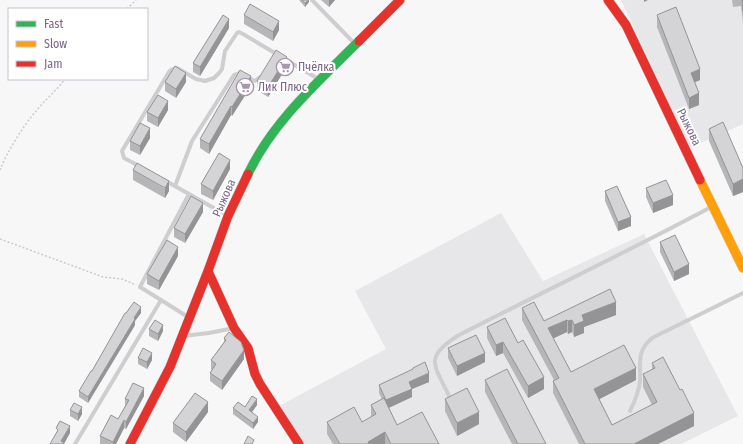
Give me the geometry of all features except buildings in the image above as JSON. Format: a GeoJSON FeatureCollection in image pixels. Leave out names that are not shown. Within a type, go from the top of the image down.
{"type":"FeatureCollection","features":[{"type":"Feature","properties":{"kind":"street","name":"Рыжова"},"geometry":{"type":"LineString","coordinates":[[130,444],[156,394],[183,336],[228,216],[262,147],[280,124],[320,80],[400,0]]}},
{"type":"Feature","properties":{"kind":"street","name":"Рыжова"},"geometry":{"type":"LineString","coordinates":[[608,0],[626,24],[743,268]]}},
{"type":"Feature","properties":{"kind":"street"},"geometry":{"type":"LineString","coordinates":[[208,271],[234,328],[248,348],[255,374],[260,384],[300,444]]}},
{"type":"Feature","properties":{"kind":"lane"},"geometry":{"type":"LineString","coordinates":[[312,0],[355,44]]}},
{"type":"Feature","properties":{"kind":"lane"},"geometry":{"type":"LineString","coordinates":[[148,171],[124,158],[122,151],[171,70],[179,69],[192,78],[206,81],[214,78],[222,68],[225,50],[235,35],[239,32],[320,80]]}},
{"type":"Feature","properties":{"kind":"lane"},"geometry":{"type":"LineString","coordinates":[[271,60],[275,53]]}},
{"type":"Feature","properties":{"kind":"lane"},"geometry":{"type":"LineString","coordinates":[[175,186],[192,141],[234,75],[239,73],[256,81],[263,73]]}},
{"type":"Feature","properties":{"kind":"lane"},"geometry":{"type":"LineString","coordinates":[[162,179],[228,216]]}},
{"type":"Feature","properties":{"kind":"lane"},"geometry":{"type":"LineString","coordinates":[[189,194],[140,287],[189,318]]}},
{"type":"Feature","properties":{"kind":"lane"},"geometry":{"type":"LineString","coordinates":[[450,398],[434,363],[440,349],[449,341],[547,290],[635,248],[714,206]]}},
{"type":"Feature","properties":{"kind":"lane"},"geometry":{"type":"LineString","coordinates":[[630,410],[635,400],[640,382],[640,354],[647,343],[652,338],[743,294]]}},
{"type":"Feature","properties":{"kind":"lane"},"geometry":{"type":"LineString","coordinates":[[75,444],[161,300]]}},
{"type":"Feature","properties":{"kind":"lane"},"geometry":{"type":"LineString","coordinates":[[183,336],[234,328]]}},
{"type":"Feature","properties":{"kind":"path"},"geometry":{"type":"LineString","coordinates":[[128,8],[136,0]]}},
{"type":"Feature","properties":{"kind":"path"},"geometry":{"type":"LineString","coordinates":[[0,170],[8,152],[35,112],[56,91],[64,80]]}},
{"type":"Feature","properties":{"kind":"path"},"geometry":{"type":"LineString","coordinates":[[0,239],[103,277],[122,279],[140,287]]}},
{"type":"Feature","properties":{"kind":"shaded area"},"geometry":{"type":"Polygon","coordinates":[[[621,0],[743,0],[743,124],[690,148],[621,0]]]}},
{"type":"Feature","properties":{"kind":"shaded area"},"geometry":{"type":"Polygon","coordinates":[[[501,213],[543,281],[644,234],[738,416],[681,444],[304,444],[279,406],[386,349],[355,291],[501,213]]]}},
{"type":"Feature","properties":{"kind":"traffic: fast"},"geometry":{"type":"LineString","coordinates":[[248,174],[270,136],[284,119],[313,87],[359,41]]}},
{"type":"Feature","properties":{"kind":"traffic: slow"},"geometry":{"type":"LineString","coordinates":[[700,180],[743,268]]}},
{"type":"Feature","properties":{"kind":"traffic: jam"},"geometry":{"type":"LineString","coordinates":[[359,41],[400,0]]}},
{"type":"Feature","properties":{"kind":"traffic: jam"},"geometry":{"type":"LineString","coordinates":[[608,0],[626,25],[700,180]]}},
{"type":"Feature","properties":{"kind":"traffic: jam"},"geometry":{"type":"LineString","coordinates":[[130,444],[170,367],[228,216],[248,174]]}},
{"type":"Feature","properties":{"kind":"traffic: jam"},"geometry":{"type":"LineString","coordinates":[[208,271],[234,328],[248,348],[255,374],[260,384],[299,444]]}},
{"type":"Feature","properties":{"kind":"place","name":"Пчёлка"},"geometry":{"type":"Point","coordinates":[285,67]}},
{"type":"Feature","properties":{"kind":"place","name":"Лик Плюс"},"geometry":{"type":"Point","coordinates":[245,87]}}]}
